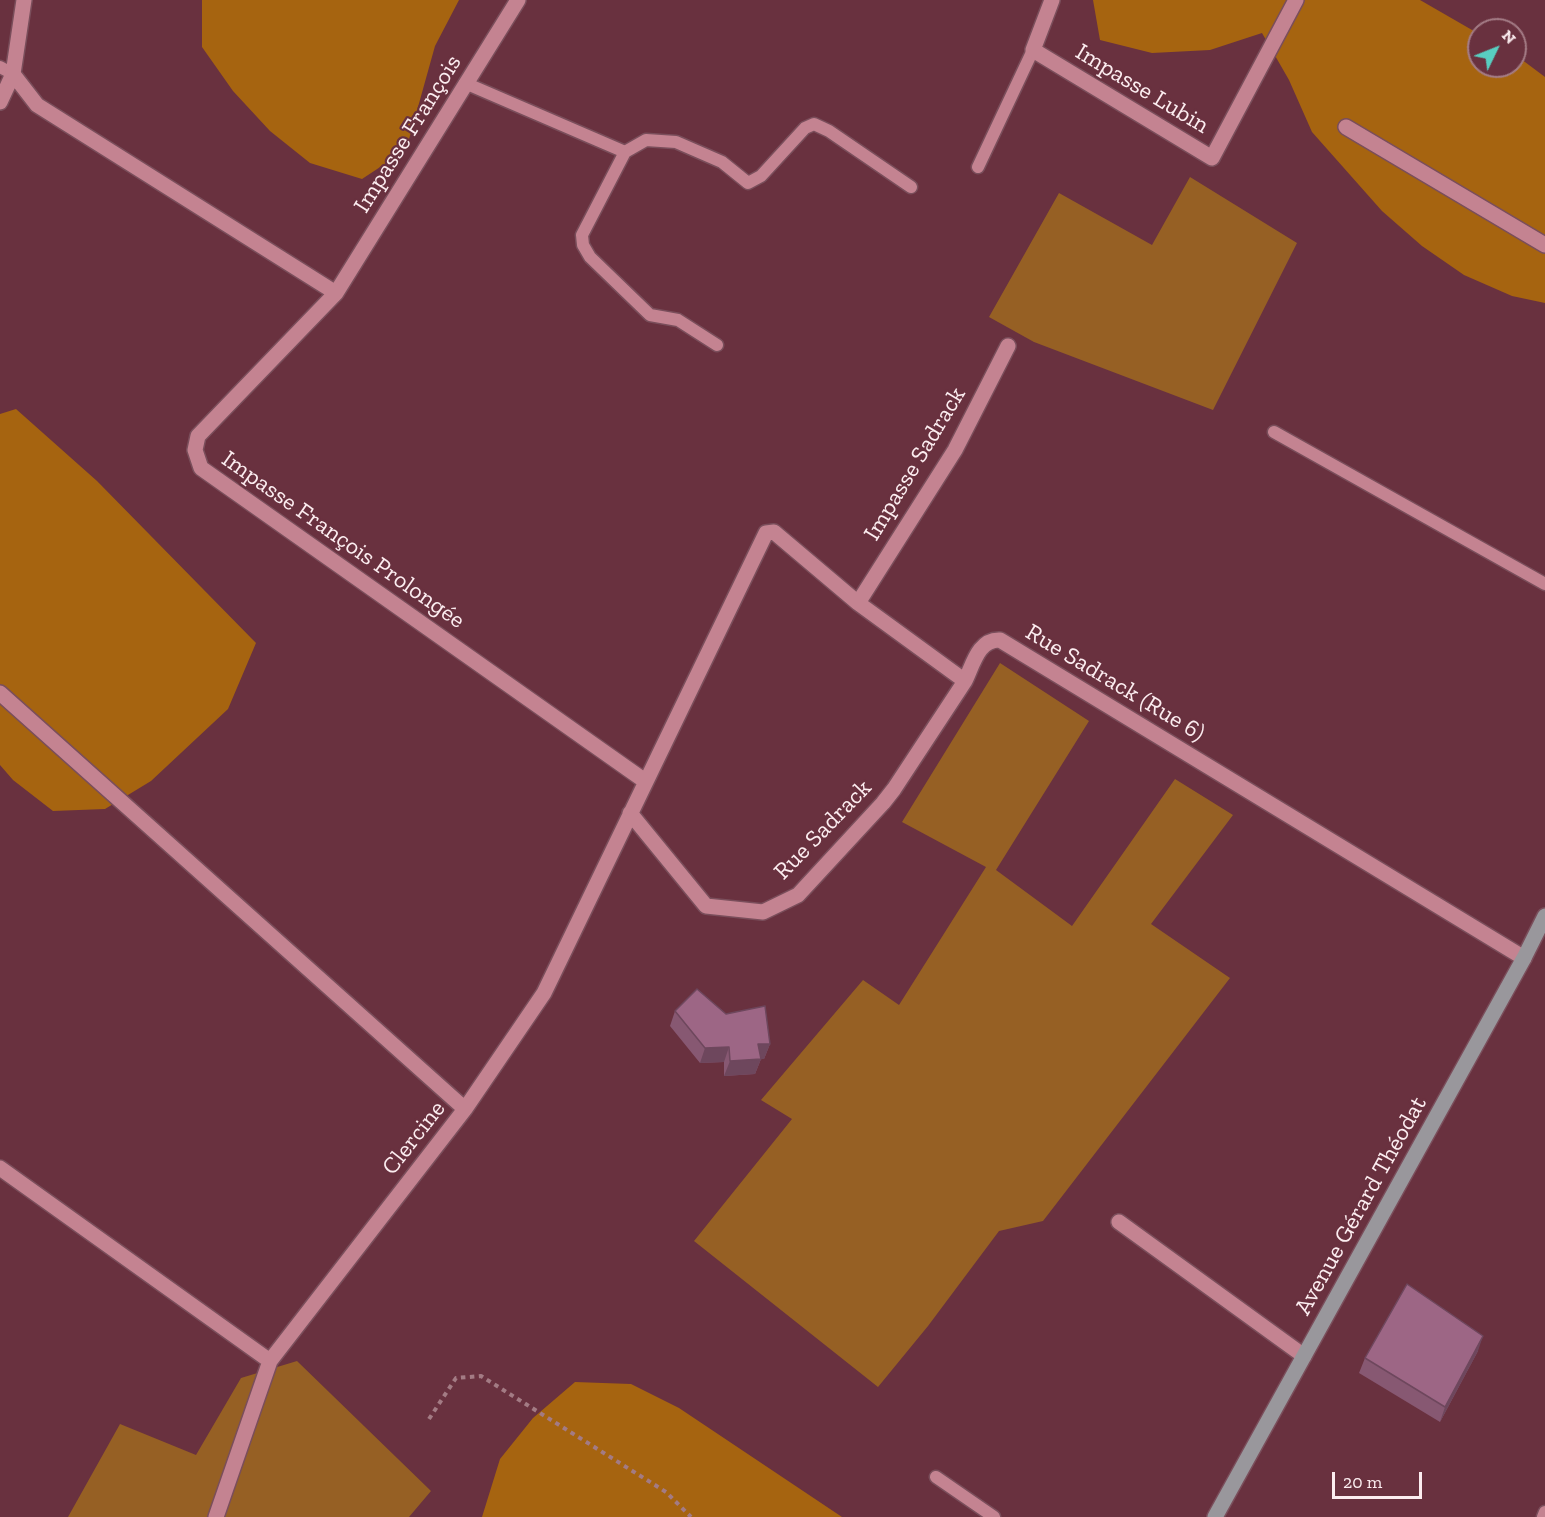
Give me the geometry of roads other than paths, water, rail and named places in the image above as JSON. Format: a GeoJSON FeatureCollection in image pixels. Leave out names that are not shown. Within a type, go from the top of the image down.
{"type":"FeatureCollection","features":[{"type":"Feature","properties":{"kind":"street"},"geometry":{"type":"LineString","coordinates":[[0,102],[24,0]]}},
{"type":"Feature","properties":{"kind":"street","name":"Impasse François"},"geometry":{"type":"LineString","coordinates":[[336,293],[518,0]]}},
{"type":"Feature","properties":{"kind":"street"},"geometry":{"type":"LineString","coordinates":[[1033,50],[1052,0]]}},
{"type":"Feature","properties":{"kind":"street","name":"Impasse Lubin"},"geometry":{"type":"LineString","coordinates":[[1033,50],[1212,158],[1296,0]]}},
{"type":"Feature","properties":{"kind":"street"},"geometry":{"type":"LineString","coordinates":[[7,71],[37,105],[336,293]]}},
{"type":"Feature","properties":{"kind":"street"},"geometry":{"type":"LineString","coordinates":[[1346,128],[1545,245]]}},
{"type":"Feature","properties":{"kind":"street","name":"Impasse François Prolongée"},"geometry":{"type":"LineString","coordinates":[[336,293],[198,436],[195,450],[201,468],[645,781]]}},
{"type":"Feature","properties":{"kind":"street","name":"Impasse Sadrack"},"geometry":{"type":"LineString","coordinates":[[858,603],[955,450],[1008,346]]}},
{"type":"Feature","properties":{"kind":"street"},"geometry":{"type":"LineString","coordinates":[[645,781],[766,533],[774,532],[858,603],[965,681]]}},
{"type":"Feature","properties":{"kind":"street","name":"Rue Sadrack (Rue 6)"},"geometry":{"type":"LineString","coordinates":[[965,681],[982,646],[992,639],[1000,640],[1524,958]]}},
{"type":"Feature","properties":{"kind":"street","name":"Rue Sadrack"},"geometry":{"type":"LineString","coordinates":[[630,813],[706,906],[763,912],[798,895],[883,803],[965,681]]}},
{"type":"Feature","properties":{"kind":"street"},"geometry":{"type":"LineString","coordinates":[[0,693],[465,1109]]}},
{"type":"Feature","properties":{"kind":"street","name":"Clercine"},"geometry":{"type":"LineString","coordinates":[[216,1517],[270,1360],[465,1109],[544,993],[645,781]]}},
{"type":"Feature","properties":{"kind":"street","name":"Avenue Gérard Théodat"},"geometry":{"type":"LineString","coordinates":[[1215,1517],[1524,958],[1545,916]]}},
{"type":"Feature","properties":{"kind":"street"},"geometry":{"type":"LineString","coordinates":[[0,1168],[270,1360]]}},
{"type":"Feature","properties":{"kind":"street"},"geometry":{"type":"LineString","coordinates":[[1119,1222],[1304,1356]]}},
{"type":"Feature","properties":{"kind":"lane"},"geometry":{"type":"LineString","coordinates":[[978,167],[1033,50]]}},
{"type":"Feature","properties":{"kind":"lane"},"geometry":{"type":"LineString","coordinates":[[465,83],[625,152]]}},
{"type":"Feature","properties":{"kind":"lane"},"geometry":{"type":"LineString","coordinates":[[717,345],[678,320],[650,315],[590,257],[583,244],[582,235],[625,152],[646,140],[676,142],[722,162],[748,183],[761,176],[805,128],[814,124],[829,131],[911,187]]}},
{"type":"Feature","properties":{"kind":"lane"},"geometry":{"type":"LineString","coordinates":[[1274,432],[1545,584]]}},
{"type":"Feature","properties":{"kind":"lane"},"geometry":{"type":"LineString","coordinates":[[936,1477],[994,1517]]}},
{"type":"Feature","properties":{"kind":"lane"},"geometry":{"type":"LineString","coordinates":[[1543,1517],[1545,1512]]}}]}
